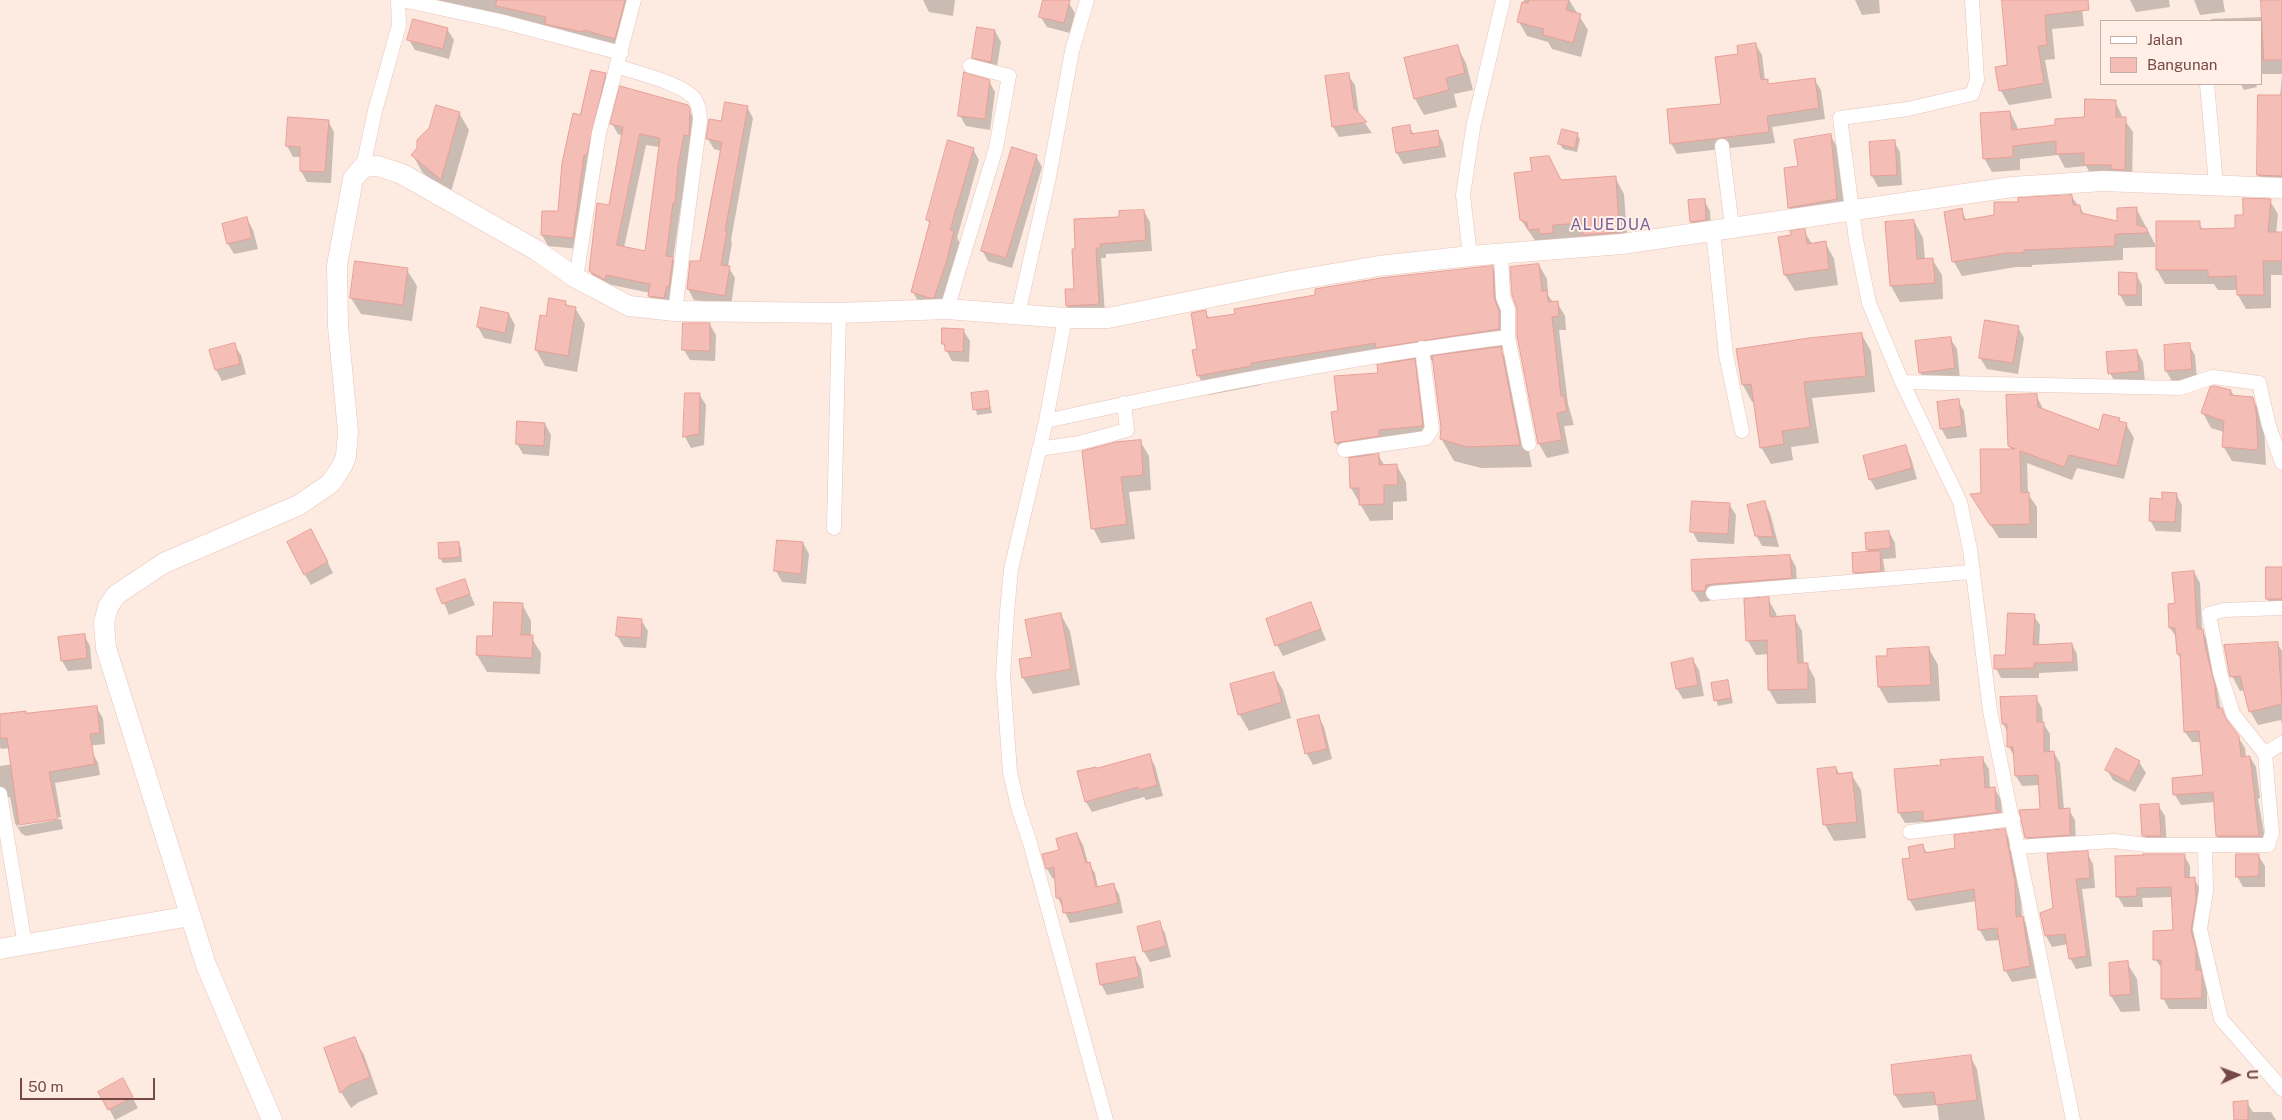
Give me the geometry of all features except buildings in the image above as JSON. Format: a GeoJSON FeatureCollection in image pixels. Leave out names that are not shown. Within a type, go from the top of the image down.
{"type":"FeatureCollection","features":[{"type":"Feature","properties":{"kind":"street"},"geometry":{"type":"LineString","coordinates":[[272,1120],[206,965],[106,648],[104,623],[108,607],[116,595],[164,563],[299,505],[331,482],[343,464],[346,456],[348,432],[338,326],[337,265],[353,179],[363,167],[375,111],[398,25],[400,0],[500,21],[619,59],[692,96],[699,106],[700,120],[675,311]]}},
{"type":"Feature","properties":{"kind":"street"},"geometry":{"type":"LineString","coordinates":[[576,278],[599,133],[634,0]]}},
{"type":"Feature","properties":{"kind":"street"},"geometry":{"type":"LineString","coordinates":[[1018,314],[1048,182],[1072,51],[1087,0]]}},
{"type":"Feature","properties":{"kind":"street"},"geometry":{"type":"LineString","coordinates":[[1470,256],[1462,195],[1473,128],[1503,0]]}},
{"type":"Feature","properties":{"kind":"street"},"geometry":{"type":"LineString","coordinates":[[1972,0],[1977,80],[1972,94],[1908,109],[1840,118],[1851,209],[1869,303],[1902,382],[1960,502],[1970,549],[1971,572],[1990,711],[2073,1120]]}},
{"type":"Feature","properties":{"kind":"street"},"geometry":{"type":"LineString","coordinates":[[946,309],[996,148],[1010,76],[970,66]]}},
{"type":"Feature","properties":{"kind":"street"},"geometry":{"type":"LineString","coordinates":[[2207,85],[2216,184]]}},
{"type":"Feature","properties":{"kind":"street"},"geometry":{"type":"LineString","coordinates":[[1722,146],[1722,229],[1726,355],[1742,432]]}},
{"type":"Feature","properties":{"kind":"street"},"geometry":{"type":"LineString","coordinates":[[363,167],[378,166],[402,174],[536,250],[576,278],[629,306],[675,311],[839,312],[946,309],[1065,318],[1108,318],[1291,281],[1379,266],[1470,256],[1622,244],[1834,214],[1851,209],[2012,187],[2103,181],[2282,188]]}},
{"type":"Feature","properties":{"kind":"street"},"geometry":{"type":"LineString","coordinates":[[1501,254],[1503,297],[1508,309],[1508,337],[1529,444]]}},
{"type":"Feature","properties":{"kind":"street"},"geometry":{"type":"LineString","coordinates":[[834,528],[839,312]]}},
{"type":"Feature","properties":{"kind":"street"},"geometry":{"type":"LineString","coordinates":[[1065,318],[1046,420],[1011,569],[1003,676],[1010,772],[1106,1120]]}},
{"type":"Feature","properties":{"kind":"street"},"geometry":{"type":"LineString","coordinates":[[1046,420],[1285,371],[1422,348],[1508,337]]}},
{"type":"Feature","properties":{"kind":"street"},"geometry":{"type":"LineString","coordinates":[[1344,450],[1426,438],[1432,429],[1422,348]]}},
{"type":"Feature","properties":{"kind":"street"},"geometry":{"type":"LineString","coordinates":[[1902,382],[2180,388],[2213,377],[2259,383],[2269,426],[2282,463]]}},
{"type":"Feature","properties":{"kind":"street"},"geometry":{"type":"LineString","coordinates":[[1039,448],[1079,443],[1127,430],[1124,403]]}},
{"type":"Feature","properties":{"kind":"street"},"geometry":{"type":"LineString","coordinates":[[1713,593],[1971,572]]}},
{"type":"Feature","properties":{"kind":"street"},"geometry":{"type":"LineString","coordinates":[[2017,847],[2114,841],[2146,846],[2268,845],[2272,833],[2265,754],[2233,714],[2220,673],[2209,614],[2224,610],[2282,608]]}},
{"type":"Feature","properties":{"kind":"street"},"geometry":{"type":"LineString","coordinates":[[2265,754],[2282,744]]}},
{"type":"Feature","properties":{"kind":"street"},"geometry":{"type":"LineString","coordinates":[[0,794],[25,945]]}},
{"type":"Feature","properties":{"kind":"street"},"geometry":{"type":"LineString","coordinates":[[1910,832],[2013,819]]}},
{"type":"Feature","properties":{"kind":"street"},"geometry":{"type":"LineString","coordinates":[[2205,846],[2206,891],[2200,929],[2221,1019],[2282,1090]]}},
{"type":"Feature","properties":{"kind":"street"},"geometry":{"type":"LineString","coordinates":[[0,949],[190,916]]}},
{"type":"Feature","properties":{"kind":"district","name":"ALUEDUA"},"geometry":{"type":"Point","coordinates":[1611,225]}}]}
